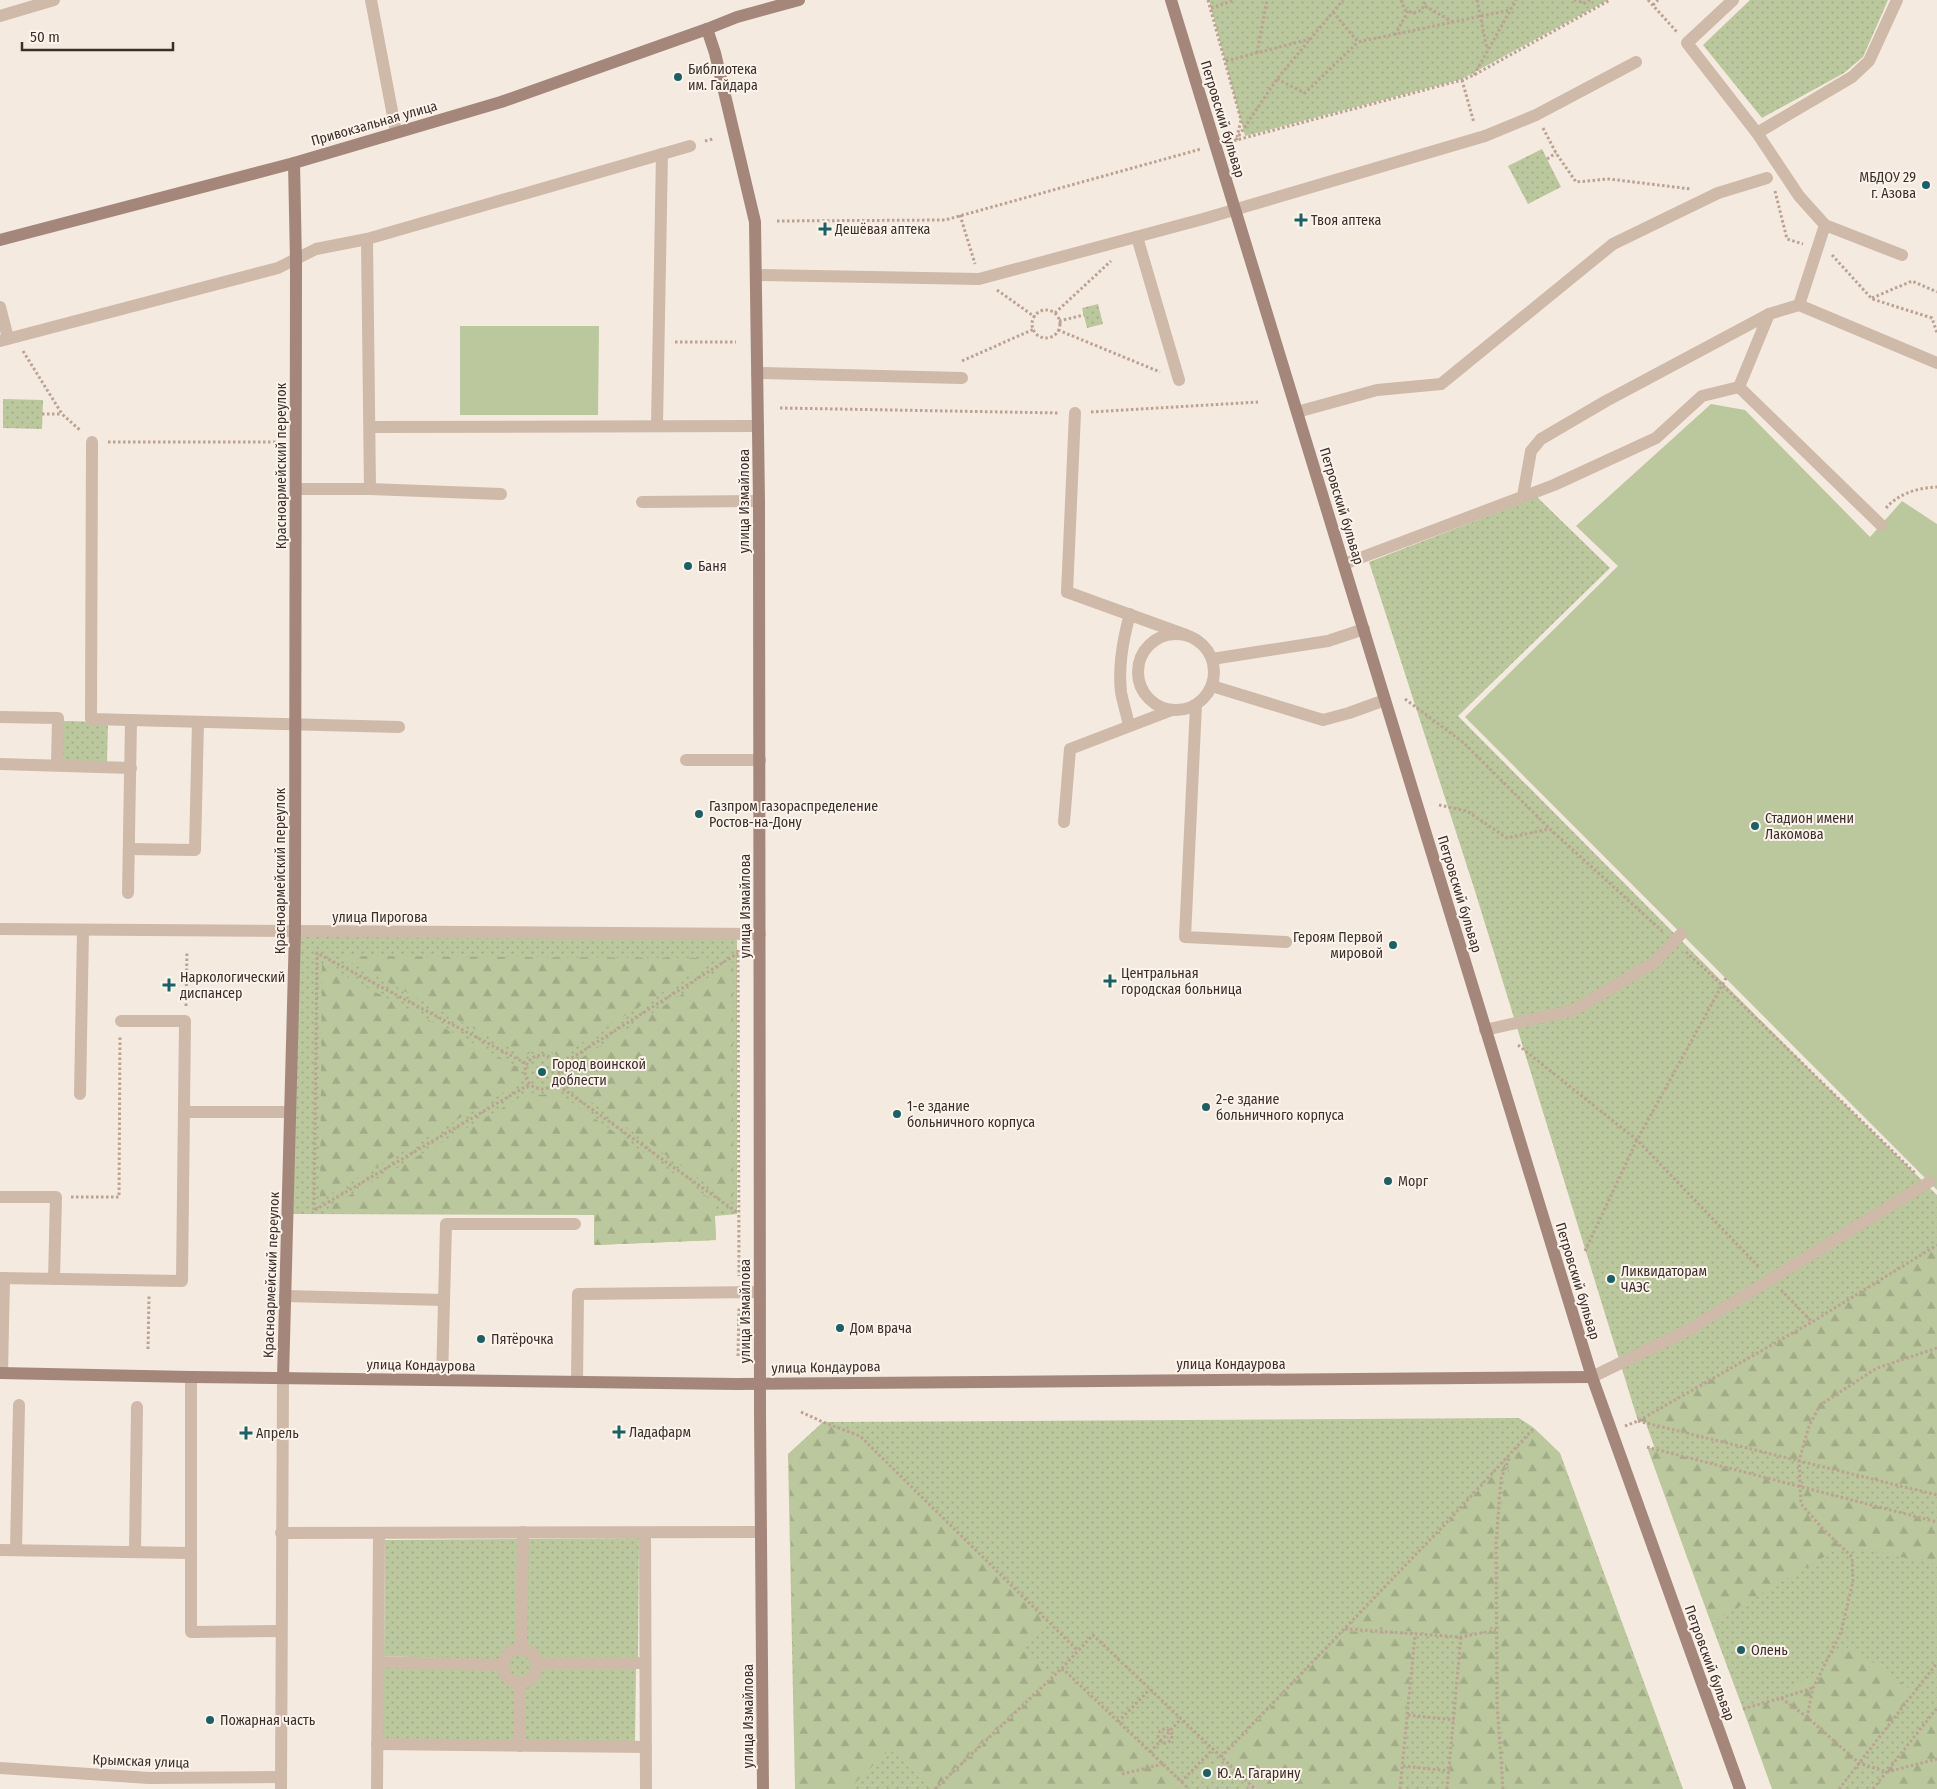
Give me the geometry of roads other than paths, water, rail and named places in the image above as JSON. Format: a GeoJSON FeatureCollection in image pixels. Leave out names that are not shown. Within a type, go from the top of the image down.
{"type":"FeatureCollection","features":[{"type":"Feature","properties":{"kind":"street"},"geometry":{"type":"LineString","coordinates":[[0,16],[54,0]]}},
{"type":"Feature","properties":{"kind":"street"},"geometry":{"type":"LineString","coordinates":[[371,0],[396,132]]}},
{"type":"Feature","properties":{"kind":"street","name":"Привокзальная улица"},"geometry":{"type":"LineString","coordinates":[[0,240],[294,163],[501,102],[785,0]]}},
{"type":"Feature","properties":{"kind":"street","name":"Привокзальная улица"},"geometry":{"type":"LineString","coordinates":[[749,13],[798,0]]}},
{"type":"Feature","properties":{"kind":"street","name":"Петровский бульвар"},"geometry":{"type":"LineString","coordinates":[[1171,0],[1386,700],[1484,1030],[1592,1377],[1740,1789]]}},
{"type":"Feature","properties":{"kind":"street"},"geometry":{"type":"LineString","coordinates":[[1733,0],[1687,43],[1757,133],[1799,196],[1826,225],[1902,255]]}},
{"type":"Feature","properties":{"kind":"street"},"geometry":{"type":"LineString","coordinates":[[1757,133],[1852,77],[1864,67],[1869,62],[1897,0]]}},
{"type":"Feature","properties":{"kind":"street","name":"улица Измайлова"},"geometry":{"type":"LineString","coordinates":[[707,29],[715,53],[755,222],[759,501],[760,1383],[763,1789]]}},
{"type":"Feature","properties":{"kind":"street"},"geometry":{"type":"LineString","coordinates":[[756,276],[979,279],[1236,209],[1478,138],[1536,116],[1636,62]]}},
{"type":"Feature","properties":{"kind":"street"},"geometry":{"type":"LineString","coordinates":[[0,307],[8,339],[278,268],[296,261],[316,249],[367,240],[690,146]]}},
{"type":"Feature","properties":{"kind":"street"},"geometry":{"type":"LineString","coordinates":[[657,426],[662,154]]}},
{"type":"Feature","properties":{"kind":"street","name":"Красноармейский переулок"},"geometry":{"type":"LineString","coordinates":[[281,1783],[282,1378],[295,931],[296,261],[294,163]]}},
{"type":"Feature","properties":{"kind":"street"},"geometry":{"type":"LineString","coordinates":[[1297,412],[1377,390],[1441,384],[1613,244],[1718,193],[1767,178]]}},
{"type":"Feature","properties":{"kind":"street"},"geometry":{"type":"LineString","coordinates":[[1799,305],[1826,225]]}},
{"type":"Feature","properties":{"kind":"street"},"geometry":{"type":"LineString","coordinates":[[1137,236],[1180,380]]}},
{"type":"Feature","properties":{"kind":"street"},"geometry":{"type":"LineString","coordinates":[[367,240],[370,489]]}},
{"type":"Feature","properties":{"kind":"street"},"geometry":{"type":"LineString","coordinates":[[1523,496],[1531,451],[1541,438],[1606,401],[1770,314],[1799,305],[1937,363]]}},
{"type":"Feature","properties":{"kind":"street"},"geometry":{"type":"LineString","coordinates":[[1740,387],[1770,314]]}},
{"type":"Feature","properties":{"kind":"street"},"geometry":{"type":"LineString","coordinates":[[757,373],[962,378]]}},
{"type":"Feature","properties":{"kind":"street"},"geometry":{"type":"LineString","coordinates":[[1344,564],[1554,485],[1656,438],[1702,396],[1740,387]]}},
{"type":"Feature","properties":{"kind":"street"},"geometry":{"type":"LineString","coordinates":[[1740,387],[1878,522]]}},
{"type":"Feature","properties":{"kind":"street"},"geometry":{"type":"LineString","coordinates":[[1064,822],[1070,749],[1172,710],[1196,705],[1212,686],[1215,672],[1207,648],[1198,640],[1067,592],[1075,413]]}},
{"type":"Feature","properties":{"kind":"street"},"geometry":{"type":"LineString","coordinates":[[370,427],[758,426]]}},
{"type":"Feature","properties":{"kind":"street"},"geometry":{"type":"LineString","coordinates":[[92,442],[91,719],[296,726],[399,727]]}},
{"type":"Feature","properties":{"kind":"street"},"geometry":{"type":"LineString","coordinates":[[296,489],[370,489],[501,494]]}},
{"type":"Feature","properties":{"kind":"street"},"geometry":{"type":"LineString","coordinates":[[642,502],[759,501]]}},
{"type":"Feature","properties":{"kind":"street"},"geometry":{"type":"LineString","coordinates":[[1129,726],[1121,692],[1121,662],[1124,635],[1130,614]]}},
{"type":"Feature","properties":{"kind":"street"},"geometry":{"type":"LineString","coordinates":[[1212,659],[1328,641],[1364,629]]}},
{"type":"Feature","properties":{"kind":"street"},"geometry":{"type":"LineString","coordinates":[[1172,710],[1160,706],[1142,689],[1138,677],[1138,664],[1147,648],[1161,636],[1174,633],[1186,635]]}},
{"type":"Feature","properties":{"kind":"street"},"geometry":{"type":"LineString","coordinates":[[1212,686],[1323,720],[1350,714],[1386,700]]}},
{"type":"Feature","properties":{"kind":"street"},"geometry":{"type":"LineString","coordinates":[[1196,705],[1186,938],[1286,942]]}},
{"type":"Feature","properties":{"kind":"street"},"geometry":{"type":"LineString","coordinates":[[0,717],[58,718],[57,765]]}},
{"type":"Feature","properties":{"kind":"street"},"geometry":{"type":"LineString","coordinates":[[128,893],[131,720]]}},
{"type":"Feature","properties":{"kind":"street"},"geometry":{"type":"LineString","coordinates":[[129,849],[195,850],[198,722]]}},
{"type":"Feature","properties":{"kind":"street"},"geometry":{"type":"LineString","coordinates":[[686,760],[760,760]]}},
{"type":"Feature","properties":{"kind":"street"},"geometry":{"type":"LineString","coordinates":[[0,764],[131,768]]}},
{"type":"Feature","properties":{"kind":"street","name":"улица Пирогова"},"geometry":{"type":"LineString","coordinates":[[0,929],[760,934]]}},
{"type":"Feature","properties":{"kind":"street"},"geometry":{"type":"LineString","coordinates":[[80,1094],[83,930]]}},
{"type":"Feature","properties":{"kind":"street"},"geometry":{"type":"LineString","coordinates":[[1484,1030],[1574,1010],[1655,962],[1681,934]]}},
{"type":"Feature","properties":{"kind":"street"},"geometry":{"type":"LineString","coordinates":[[1,1373],[2,1278],[182,1281],[185,1021],[120,1021]]}},
{"type":"Feature","properties":{"kind":"street"},"geometry":{"type":"LineString","coordinates":[[184,1112],[290,1112]]}},
{"type":"Feature","properties":{"kind":"street"},"geometry":{"type":"LineString","coordinates":[[1592,1377],[1690,1329],[1929,1182]]}},
{"type":"Feature","properties":{"kind":"street"},"geometry":{"type":"LineString","coordinates":[[0,1197],[56,1197],[54,1278]]}},
{"type":"Feature","properties":{"kind":"street"},"geometry":{"type":"LineString","coordinates":[[442,1380],[446,1224],[575,1224]]}},
{"type":"Feature","properties":{"kind":"street"},"geometry":{"type":"LineString","coordinates":[[577,1382],[578,1294],[760,1292]]}},
{"type":"Feature","properties":{"kind":"street"},"geometry":{"type":"LineString","coordinates":[[285,1296],[444,1300]]}},
{"type":"Feature","properties":{"kind":"street","name":"улица Кондаурова"},"geometry":{"type":"LineString","coordinates":[[1,1373],[760,1383],[1592,1377]]}},
{"type":"Feature","properties":{"kind":"street"},"geometry":{"type":"LineString","coordinates":[[191,1377],[191,1632],[281,1631]]}},
{"type":"Feature","properties":{"kind":"street"},"geometry":{"type":"LineString","coordinates":[[16,1550],[19,1405]]}},
{"type":"Feature","properties":{"kind":"street"},"geometry":{"type":"LineString","coordinates":[[136,1552],[137,1407]]}},
{"type":"Feature","properties":{"kind":"street"},"geometry":{"type":"LineString","coordinates":[[521,1648],[523,1532]]}},
{"type":"Feature","properties":{"kind":"street"},"geometry":{"type":"LineString","coordinates":[[281,1533],[762,1532]]}},
{"type":"Feature","properties":{"kind":"street"},"geometry":{"type":"LineString","coordinates":[[377,1789],[379,1533]]}},
{"type":"Feature","properties":{"kind":"street"},"geometry":{"type":"LineString","coordinates":[[645,1533],[646,1789]]}},
{"type":"Feature","properties":{"kind":"street"},"geometry":{"type":"LineString","coordinates":[[0,1550],[190,1553]]}},
{"type":"Feature","properties":{"kind":"street"},"geometry":{"type":"LineString","coordinates":[[521,1648],[532,1653],[538,1664],[535,1675],[526,1682],[520,1683],[510,1680],[504,1671],[503,1665],[507,1655],[521,1648]]}},
{"type":"Feature","properties":{"kind":"street"},"geometry":{"type":"LineString","coordinates":[[378,1662],[503,1665]]}},
{"type":"Feature","properties":{"kind":"street"},"geometry":{"type":"LineString","coordinates":[[538,1664],[645,1663]]}},
{"type":"Feature","properties":{"kind":"street"},"geometry":{"type":"LineString","coordinates":[[520,1683],[520,1746]]}},
{"type":"Feature","properties":{"kind":"street"},"geometry":{"type":"LineString","coordinates":[[377,1744],[646,1747]]}},
{"type":"Feature","properties":{"kind":"street","name":"Крымская улица"},"geometry":{"type":"LineString","coordinates":[[0,1768],[149,1778],[281,1783]]}},
{"type":"Feature","properties":{"kind":"place","name":"Библиотека им. Гайдара"},"geometry":{"type":"Point","coordinates":[678,77]}},
{"type":"Feature","properties":{"kind":"place","name":"МБДОУ 29 г. Азова"},"geometry":{"type":"Point","coordinates":[1926,185]}},
{"type":"Feature","properties":{"kind":"place","name":"Твоя аптека"},"geometry":{"type":"Point","coordinates":[1301,220]}},
{"type":"Feature","properties":{"kind":"place","name":"Дешёвая аптека"},"geometry":{"type":"Point","coordinates":[825,229]}},
{"type":"Feature","properties":{"kind":"place","name":"Баня"},"geometry":{"type":"Point","coordinates":[688,566]}},
{"type":"Feature","properties":{"kind":"place","name":"Газпром газораспределение Ростов-на-Дону"},"geometry":{"type":"Point","coordinates":[699,814]}},
{"type":"Feature","properties":{"kind":"place","name":"Стадион имени Лакомова"},"geometry":{"type":"Point","coordinates":[1755,826]}},
{"type":"Feature","properties":{"kind":"place","name":"Героям Первой мировой"},"geometry":{"type":"Point","coordinates":[1393,945]}},
{"type":"Feature","properties":{"kind":"place","name":"Центральная городская больница"},"geometry":{"type":"Point","coordinates":[1110,981]}},
{"type":"Feature","properties":{"kind":"place","name":"Наркологический диспансер"},"geometry":{"type":"Point","coordinates":[169,985]}},
{"type":"Feature","properties":{"kind":"place","name":"Город воинской доблести"},"geometry":{"type":"Point","coordinates":[542,1072]}},
{"type":"Feature","properties":{"kind":"place","name":"2-е здание больничного корпуса"},"geometry":{"type":"Point","coordinates":[1206,1107]}},
{"type":"Feature","properties":{"kind":"place","name":"1-е здание больничного корпуса"},"geometry":{"type":"Point","coordinates":[897,1114]}},
{"type":"Feature","properties":{"kind":"place","name":"Морг"},"geometry":{"type":"Point","coordinates":[1388,1181]}},
{"type":"Feature","properties":{"kind":"place","name":"Ликвидаторам ЧАЭС"},"geometry":{"type":"Point","coordinates":[1611,1279]}},
{"type":"Feature","properties":{"kind":"place","name":"Дом врача"},"geometry":{"type":"Point","coordinates":[840,1328]}},
{"type":"Feature","properties":{"kind":"place","name":"Пятёрочка"},"geometry":{"type":"Point","coordinates":[481,1339]}},
{"type":"Feature","properties":{"kind":"place","name":"Ладафарм"},"geometry":{"type":"Point","coordinates":[619,1432]}},
{"type":"Feature","properties":{"kind":"place","name":"Апрель"},"geometry":{"type":"Point","coordinates":[246,1433]}},
{"type":"Feature","properties":{"kind":"place","name":"Олень"},"geometry":{"type":"Point","coordinates":[1741,1650]}},
{"type":"Feature","properties":{"kind":"place","name":"Пожарная часть"},"geometry":{"type":"Point","coordinates":[210,1720]}},
{"type":"Feature","properties":{"kind":"place","name":"Ю. А. Гагарину"},"geometry":{"type":"Point","coordinates":[1207,1773]}}]}
